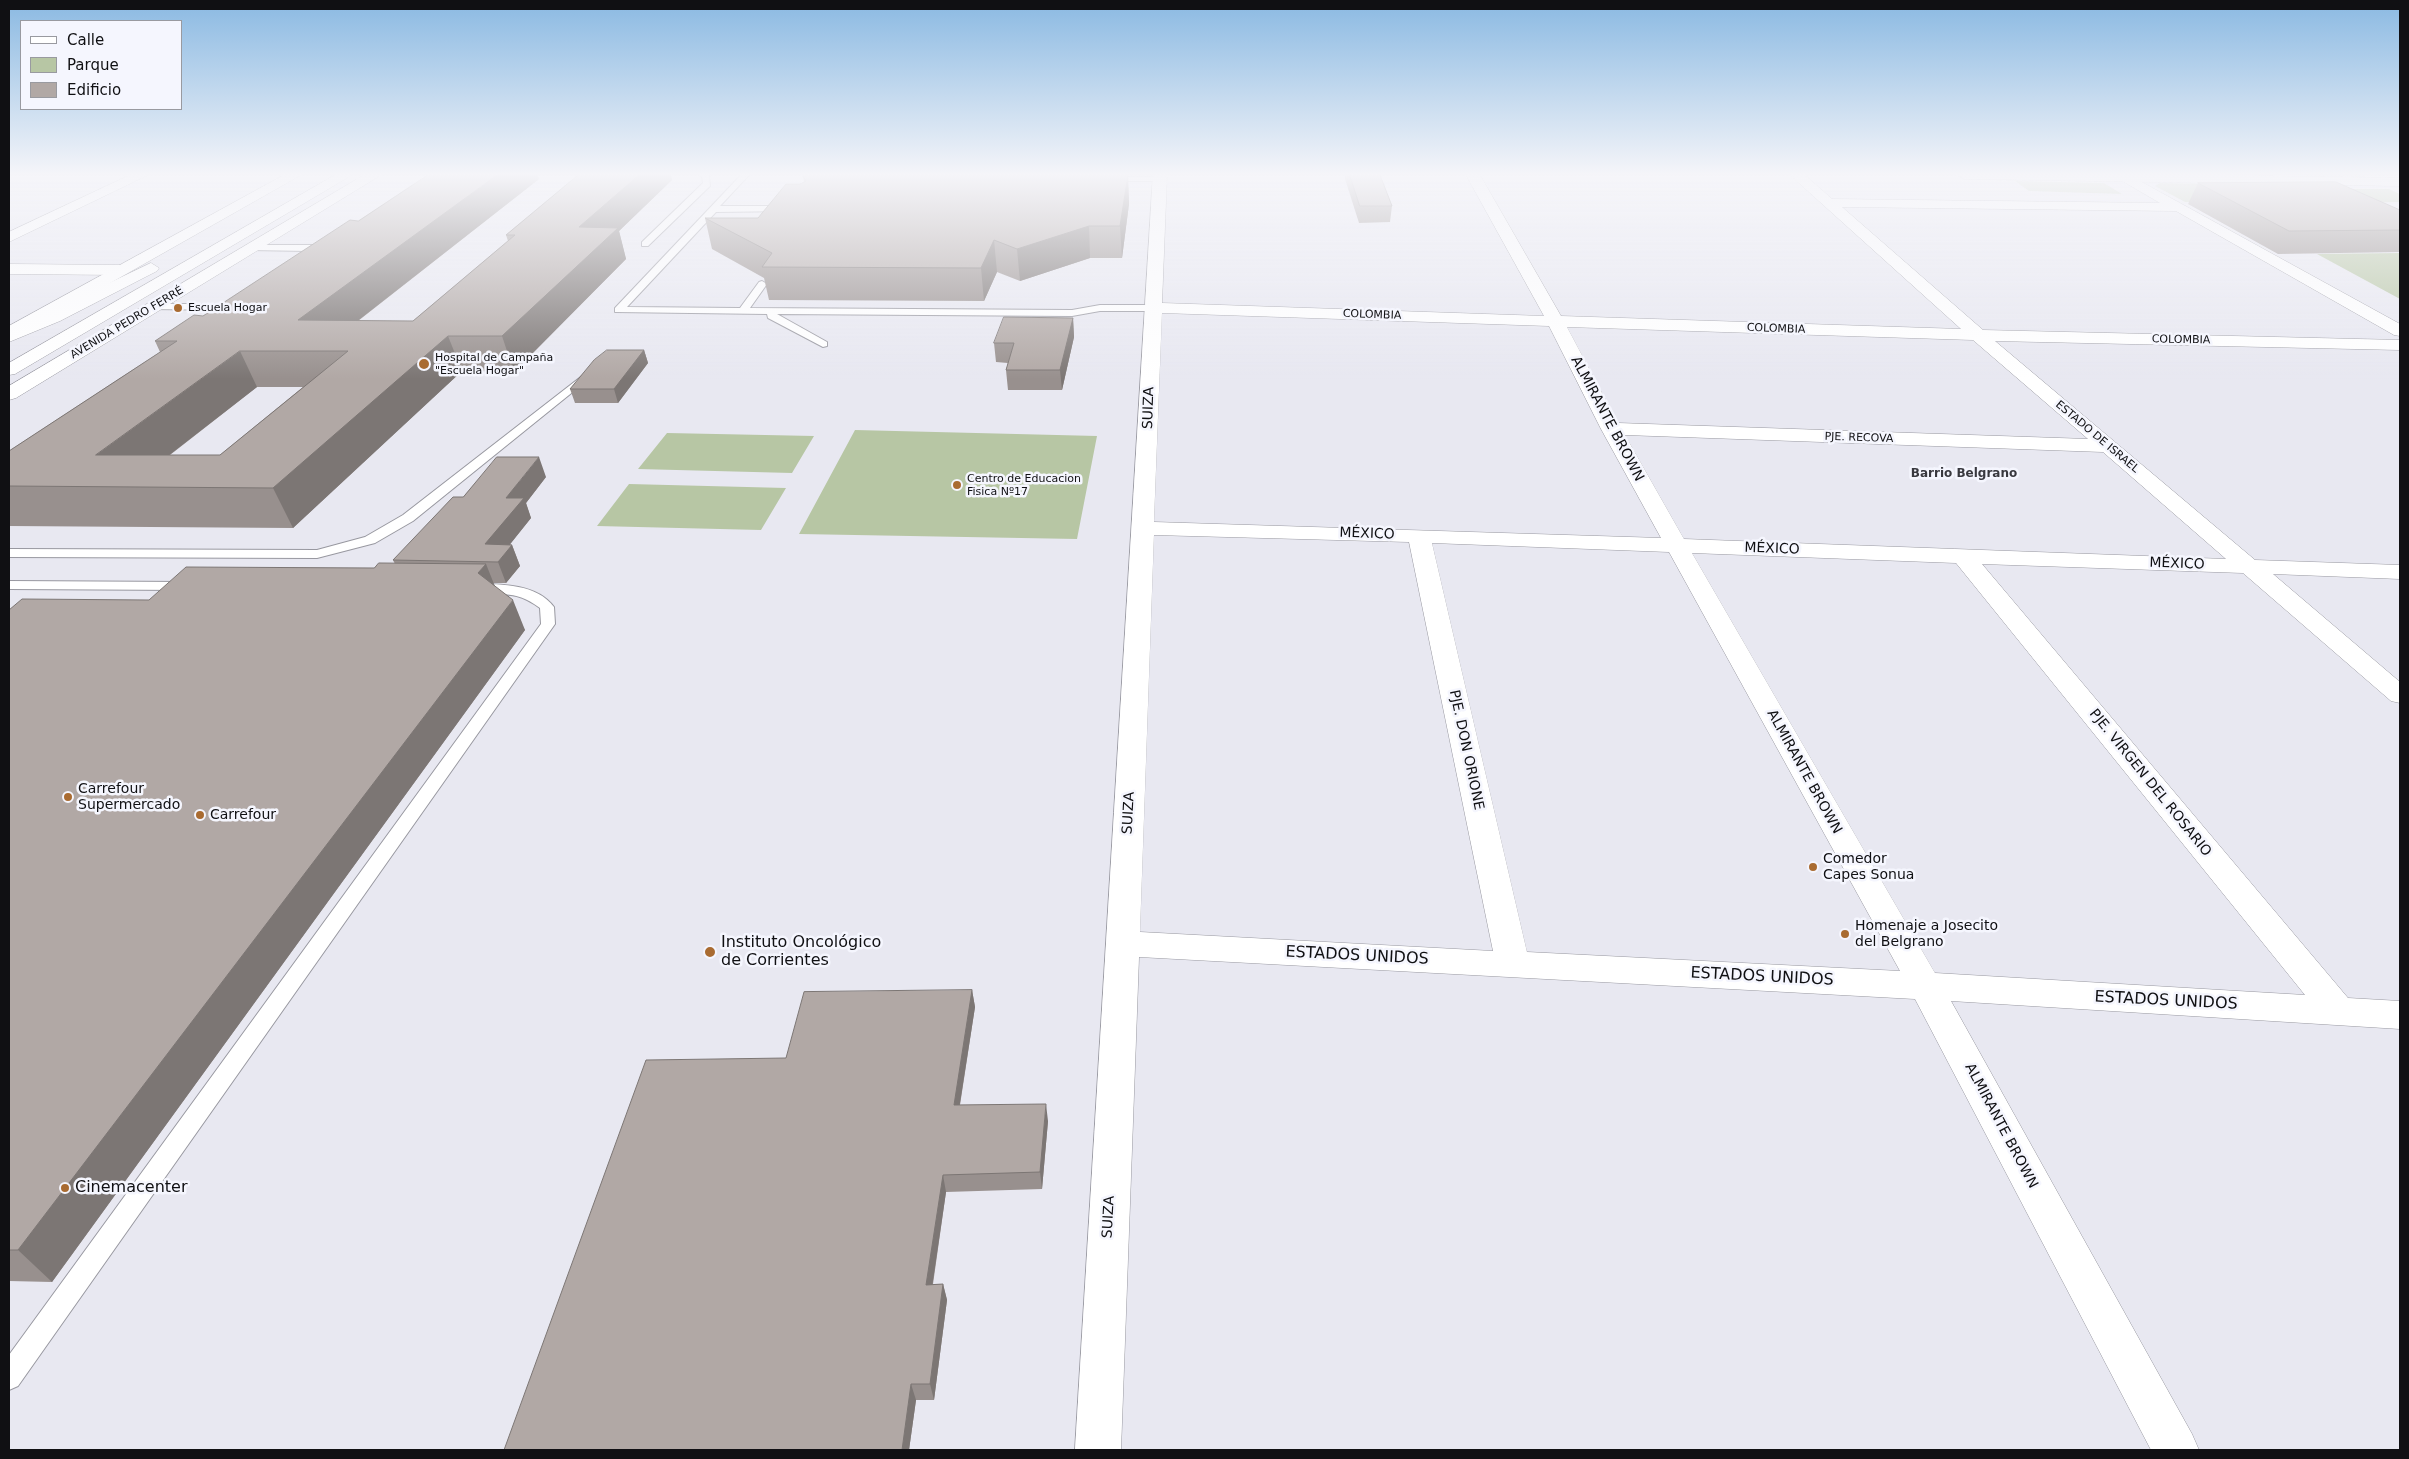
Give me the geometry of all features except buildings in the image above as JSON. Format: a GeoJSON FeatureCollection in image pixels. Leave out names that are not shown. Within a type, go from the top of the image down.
{"type":"FeatureCollection","features":[{"type":"Feature","properties":{"kind":"main road"},"geometry":{"type":"LineString","coordinates":[[9,333],[171,243]]}},
{"type":"Feature","properties":{"kind":"main road"},"geometry":{"type":"LineString","coordinates":[[9,351],[197,243]]}},
{"type":"Feature","properties":{"kind":"main road","name":"AVENIDA PEDRO FERRÉ"},"geometry":{"type":"LineString","coordinates":[[9,371],[228,243]]}},
{"type":"Feature","properties":{"kind":"main road","name":"AVENIDA PEDRO FERRÉ"},"geometry":{"type":"LineString","coordinates":[[9,394],[261,243]]}},
{"type":"Feature","properties":{"kind":"main road","name":"SUIZA"},"geometry":{"type":"LineString","coordinates":[[1098,1450],[1156,243]]}},
{"type":"Feature","properties":{"kind":"main road","name":"ALMIRANTE BROWN"},"geometry":{"type":"LineString","coordinates":[[1511,243],[1555,321],[1611,429],[1925,986],[2176,1450]]}},
{"type":"Feature","properties":{"kind":"main road","name":"ESTADO DE ISRAEL"},"geometry":{"type":"LineString","coordinates":[[1874,243],[1978,335],[2400,694]]}},
{"type":"Feature","properties":{"kind":"main road"},"geometry":{"type":"LineString","coordinates":[[2243,243],[2400,331]]}},
{"type":"Feature","properties":{"kind":"main road"},"geometry":{"type":"LineString","coordinates":[[9,371],[248,251]]}},
{"type":"Feature","properties":{"kind":"main road"},"geometry":{"type":"LineString","coordinates":[[9,338],[179,253]]}},
{"type":"Feature","properties":{"kind":"main road"},"geometry":{"type":"LineString","coordinates":[[9,269],[122,270]]}},
{"type":"Feature","properties":{"kind":"main road","name":"COLOMBIA"},"geometry":{"type":"LineString","coordinates":[[1153,308],[1978,335],[2400,345]]}},
{"type":"Feature","properties":{"kind":"main road","name":"PJE. RECOVA"},"geometry":{"type":"LineString","coordinates":[[1611,429],[2108,446]]}},
{"type":"Feature","properties":{"kind":"main road","name":"MÉXICO"},"geometry":{"type":"LineString","coordinates":[[1144,528],[1677,545],[2252,568],[2400,572]]}},
{"type":"Feature","properties":{"kind":"main road","name":"PJE. DON ORIONE"},"geometry":{"type":"LineString","coordinates":[[1418,536],[1513,964]]}},
{"type":"Feature","properties":{"kind":"main road","name":"PJE. VIRGEN DEL ROSARIO"},"geometry":{"type":"LineString","coordinates":[[1963,556],[2338,1011]]}},
{"type":"Feature","properties":{"kind":"main road","name":"ESTADOS UNIDOS"},"geometry":{"type":"LineString","coordinates":[[1123,944],[1925,986],[2400,1015]]}},
{"type":"Feature","properties":{"kind":"lane"},"geometry":{"type":"LineString","coordinates":[[682,243],[619,310],[1072,313],[1100,308],[1153,308]]}},
{"type":"Feature","properties":{"kind":"lane"},"geometry":{"type":"LineString","coordinates":[[248,251],[322,247],[302,259]]}},
{"type":"Feature","properties":{"kind":"lane"},"geometry":{"type":"LineString","coordinates":[[743,311],[762,284]]}},
{"type":"Feature","properties":{"kind":"lane"},"geometry":{"type":"LineString","coordinates":[[153,307],[232,304],[219,317]]}},
{"type":"Feature","properties":{"kind":"lane"},"geometry":{"type":"LineString","coordinates":[[772,311],[772,316],[823,344]]}},
{"type":"Feature","properties":{"kind":"lane"},"geometry":{"type":"LineString","coordinates":[[9,553],[317,554],[370,540],[408,518],[598,366]]}},
{"type":"Feature","properties":{"kind":"lane"},"geometry":{"type":"LineString","coordinates":[[9,585],[206,586]]}},
{"type":"Feature","properties":{"kind":"lane"},"geometry":{"type":"LineString","coordinates":[[9,1377],[548,624],[547,607],[533,595],[503,588],[463,588]]}},
{"type":"Feature","properties":{"kind":"green space"},"geometry":{"type":"Polygon","coordinates":[[[2400,253],[2400,299],[2317,254],[2400,253]]]}},
{"type":"Feature","properties":{"kind":"green space","name":"Centro de Educacion Fisica Nº17"},"geometry":{"type":"Polygon","coordinates":[[[855,430],[1097,436],[1077,539],[799,534],[855,430]]]}},
{"type":"Feature","properties":{"kind":"green space"},"geometry":{"type":"Polygon","coordinates":[[[667,433],[814,436],[792,473],[638,469],[667,433]]]}},
{"type":"Feature","properties":{"kind":"green space"},"geometry":{"type":"Polygon","coordinates":[[[629,484],[786,488],[761,530],[597,526],[629,484]]]}},
{"type":"Feature","properties":{"kind":"place","name":"Escuela Hogar"},"geometry":{"type":"Point","coordinates":[178,308]}},
{"type":"Feature","properties":{"kind":"place","name":"Hospital de Campaña \"Escuela Hogar\""},"geometry":{"type":"Point","coordinates":[424,364]}},
{"type":"Feature","properties":{"kind":"place","name":"Centro de Educacion Fisica Nº17"},"geometry":{"type":"Point","coordinates":[957,485]}},
{"type":"Feature","properties":{"kind":"place","name":"Carrefour Supermercado"},"geometry":{"type":"Point","coordinates":[68,797]}},
{"type":"Feature","properties":{"kind":"place","name":"Carrefour"},"geometry":{"type":"Point","coordinates":[200,815]}},
{"type":"Feature","properties":{"kind":"place","name":"Comedor Capes Sonua"},"geometry":{"type":"Point","coordinates":[1813,867]}},
{"type":"Feature","properties":{"kind":"place","name":"Homenaje a Josecito del Belgrano"},"geometry":{"type":"Point","coordinates":[1845,934]}},
{"type":"Feature","properties":{"kind":"place","name":"Instituto Oncológico de Corrientes"},"geometry":{"type":"Point","coordinates":[710,952]}},
{"type":"Feature","properties":{"kind":"place","name":"Cinemacenter"},"geometry":{"type":"Point","coordinates":[65,1188]}},
{"type":"Feature","properties":{"kind":"district","name":"Barrio Belgrano"},"geometry":{"type":"Point","coordinates":[1964,474]}}]}
